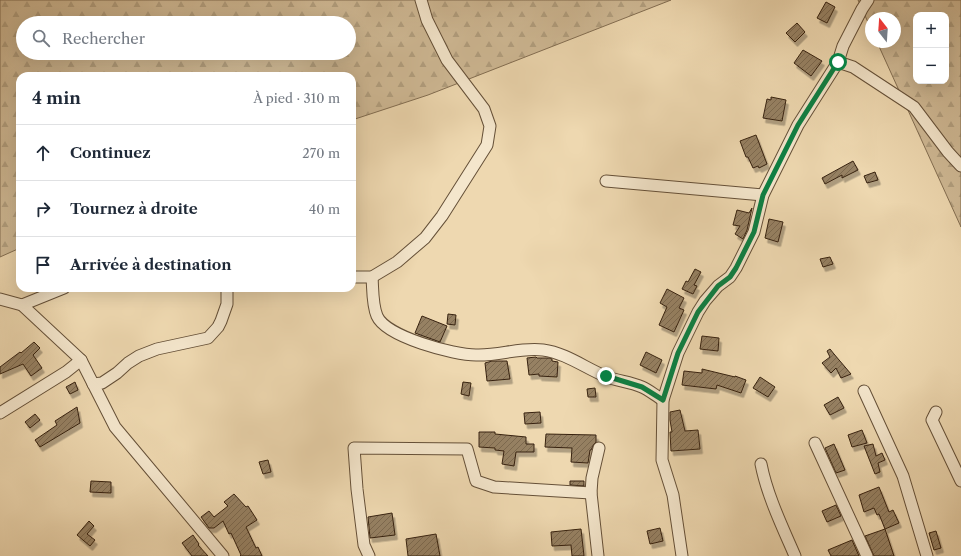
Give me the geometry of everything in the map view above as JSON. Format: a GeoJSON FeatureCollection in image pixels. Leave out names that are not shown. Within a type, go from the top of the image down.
{"type":"FeatureCollection","features":[{"type":"Feature","properties":{"kind":"street"},"geometry":{"type":"LineString","coordinates":[[356,277],[372,277],[397,262],[425,238],[442,216],[487,145],[490,126],[484,109],[447,60],[427,20],[421,0]]}},
{"type":"Feature","properties":{"kind":"street"},"geometry":{"type":"LineString","coordinates":[[682,556],[673,495],[662,460],[663,400],[678,353],[698,312],[718,286],[730,277],[754,232],[763,195],[798,125],[838,62],[843,46],[868,0]]}},
{"type":"Feature","properties":{"kind":"street"},"geometry":{"type":"LineString","coordinates":[[838,62],[853,67],[914,108],[948,152],[961,166]]}},
{"type":"Feature","properties":{"kind":"street"},"geometry":{"type":"LineString","coordinates":[[606,181],[763,195]]}},
{"type":"Feature","properties":{"kind":"street"},"geometry":{"type":"LineString","coordinates":[[372,277],[374,308],[378,318],[397,333],[433,348],[476,355],[505,353],[527,349],[559,353],[606,376],[642,387],[663,400]]}},
{"type":"Feature","properties":{"kind":"street"},"geometry":{"type":"LineString","coordinates":[[22,305],[54,292]]}},
{"type":"Feature","properties":{"kind":"street"},"geometry":{"type":"LineString","coordinates":[[92,384],[102,384],[128,363],[139,356],[156,349],[208,338],[218,327],[221,321],[227,304],[227,292]]}},
{"type":"Feature","properties":{"kind":"street"},"geometry":{"type":"LineString","coordinates":[[0,299],[22,305],[81,360],[115,427],[223,556]]}},
{"type":"Feature","properties":{"kind":"street"},"geometry":{"type":"LineString","coordinates":[[1,409],[66,372],[81,360]]}},
{"type":"Feature","properties":{"kind":"street"},"geometry":{"type":"LineString","coordinates":[[864,391],[903,476],[927,556]]}},
{"type":"Feature","properties":{"kind":"street"},"geometry":{"type":"LineString","coordinates":[[936,412],[932,420],[961,481]]}},
{"type":"Feature","properties":{"kind":"street"},"geometry":{"type":"LineString","coordinates":[[815,443],[867,556]]}},
{"type":"Feature","properties":{"kind":"street"},"geometry":{"type":"LineString","coordinates":[[369,556],[364,545],[356,489],[354,448],[467,449],[476,481],[494,487],[591,493]]}},
{"type":"Feature","properties":{"kind":"street"},"geometry":{"type":"LineString","coordinates":[[598,556],[591,493],[592,478],[599,448]]}},
{"type":"Feature","properties":{"kind":"street"},"geometry":{"type":"LineString","coordinates":[[761,464],[764,478],[795,556]]}},
{"type":"Feature","properties":{"kind":"green space"},"geometry":{"type":"Polygon","coordinates":[[[0,0],[671,0],[428,95],[356,119],[356,72],[16,72],[16,250],[0,257],[0,0]]]}},
{"type":"Feature","properties":{"kind":"green space"},"geometry":{"type":"Polygon","coordinates":[[[858,0],[961,0],[961,227],[880,48],[901,48],[901,12],[865,12],[865,16],[858,0]]]}},
{"type":"Feature","properties":{"kind":"building"},"geometry":{"type":"Polygon","coordinates":[[[826,2],[835,7],[827,23],[817,18],[826,2]]]}},
{"type":"Feature","properties":{"kind":"building"},"geometry":{"type":"Polygon","coordinates":[[[797,23],[805,32],[795,42],[786,33],[797,23]]]}},
{"type":"Feature","properties":{"kind":"building"},"geometry":{"type":"Polygon","coordinates":[[[803,50],[822,61],[811,76],[794,63],[803,50]]]}},
{"type":"Feature","properties":{"kind":"building"},"geometry":{"type":"Polygon","coordinates":[[[771,97],[786,100],[782,121],[763,118],[767,99],[771,100],[771,97]]]}},
{"type":"Feature","properties":{"kind":"building"},"geometry":{"type":"Polygon","coordinates":[[[756,135],[767,164],[759,168],[758,166],[753,168],[748,157],[746,157],[740,141],[756,135]]]}},
{"type":"Feature","properties":{"kind":"building"},"geometry":{"type":"Polygon","coordinates":[[[853,161],[858,170],[842,178],[842,175],[825,184],[822,178],[853,161]]]}},
{"type":"Feature","properties":{"kind":"building"},"geometry":{"type":"Polygon","coordinates":[[[875,172],[878,180],[867,183],[864,176],[875,172]]]}},
{"type":"Feature","properties":{"kind":"building"},"geometry":{"type":"Polygon","coordinates":[[[752,208],[747,230],[743,239],[735,234],[740,226],[733,225],[737,210],[749,213],[752,208]]]}},
{"type":"Feature","properties":{"kind":"building"},"geometry":{"type":"Polygon","coordinates":[[[769,219],[783,222],[778,242],[765,238],[769,219]]]}},
{"type":"Feature","properties":{"kind":"building"},"geometry":{"type":"Polygon","coordinates":[[[830,257],[833,264],[823,267],[820,259],[830,257]]]}},
{"type":"Feature","properties":{"kind":"building"},"geometry":{"type":"Polygon","coordinates":[[[695,269],[701,272],[694,285],[697,286],[693,294],[682,289],[686,281],[688,282],[695,269]]]}},
{"type":"Feature","properties":{"kind":"building"},"geometry":{"type":"Polygon","coordinates":[[[667,289],[684,298],[679,308],[684,310],[674,332],[659,325],[667,307],[660,303],[667,289]]]}},
{"type":"Feature","properties":{"kind":"building"},"geometry":{"type":"Polygon","coordinates":[[[448,314],[456,315],[455,325],[447,324],[448,314]]]}},
{"type":"Feature","properties":{"kind":"building"},"geometry":{"type":"Polygon","coordinates":[[[422,316],[447,326],[440,342],[415,333],[422,316]]]}},
{"type":"Feature","properties":{"kind":"building"},"geometry":{"type":"Polygon","coordinates":[[[702,336],[719,338],[718,351],[700,349],[702,336]]]}},
{"type":"Feature","properties":{"kind":"building"},"geometry":{"type":"Polygon","coordinates":[[[34,342],[40,348],[33,355],[42,368],[31,376],[23,364],[0,374],[0,367],[34,342]]]}},
{"type":"Feature","properties":{"kind":"building"},"geometry":{"type":"Polygon","coordinates":[[[830,349],[851,374],[841,378],[836,368],[831,373],[822,363],[830,357],[827,351],[830,349]]]}},
{"type":"Feature","properties":{"kind":"building"},"geometry":{"type":"Polygon","coordinates":[[[646,352],[662,360],[656,373],[640,365],[646,352]]]}},
{"type":"Feature","properties":{"kind":"building"},"geometry":{"type":"Polygon","coordinates":[[[527,358],[550,358],[552,361],[558,362],[557,377],[539,376],[539,374],[529,375],[527,358]]]}},
{"type":"Feature","properties":{"kind":"building"},"geometry":{"type":"Polygon","coordinates":[[[492,361],[507,361],[510,379],[487,381],[485,363],[492,361]]]}},
{"type":"Feature","properties":{"kind":"building"},"geometry":{"type":"Polygon","coordinates":[[[702,369],[735,376],[746,380],[741,393],[717,385],[716,389],[682,385],[684,371],[702,373],[702,369]]]}},
{"type":"Feature","properties":{"kind":"building"},"geometry":{"type":"Polygon","coordinates":[[[760,377],[775,387],[768,397],[753,388],[760,377]]]}},
{"type":"Feature","properties":{"kind":"building"},"geometry":{"type":"Polygon","coordinates":[[[75,382],[78,390],[70,394],[66,387],[75,382]]]}},
{"type":"Feature","properties":{"kind":"building"},"geometry":{"type":"Polygon","coordinates":[[[463,382],[471,383],[469,396],[461,394],[463,382]]]}},
{"type":"Feature","properties":{"kind":"building"},"geometry":{"type":"Polygon","coordinates":[[[595,388],[596,397],[588,397],[587,389],[595,388]]]}},
{"type":"Feature","properties":{"kind":"building"},"geometry":{"type":"Polygon","coordinates":[[[838,397],[844,408],[830,415],[824,405],[838,397]]]}},
{"type":"Feature","properties":{"kind":"building"},"geometry":{"type":"Polygon","coordinates":[[[77,407],[80,423],[40,447],[35,440],[57,425],[55,421],[77,407]]]}},
{"type":"Feature","properties":{"kind":"building"},"geometry":{"type":"Polygon","coordinates":[[[680,410],[685,431],[698,430],[700,449],[671,451],[670,432],[672,432],[670,412],[680,410]]]}},
{"type":"Feature","properties":{"kind":"building"},"geometry":{"type":"Polygon","coordinates":[[[540,412],[541,423],[525,424],[524,413],[540,412]]]}},
{"type":"Feature","properties":{"kind":"building"},"geometry":{"type":"Polygon","coordinates":[[[35,414],[40,420],[30,428],[25,422],[35,414]]]}},
{"type":"Feature","properties":{"kind":"building"},"geometry":{"type":"Polygon","coordinates":[[[862,430],[867,443],[852,447],[848,435],[862,430]]]}},
{"type":"Feature","properties":{"kind":"building"},"geometry":{"type":"Polygon","coordinates":[[[479,432],[495,432],[495,434],[526,437],[526,444],[534,444],[534,452],[516,452],[514,466],[502,464],[504,451],[495,450],[495,448],[479,447],[479,432]]]}},
{"type":"Feature","properties":{"kind":"building"},"geometry":{"type":"Polygon","coordinates":[[[546,434],[596,435],[596,442],[590,450],[588,463],[571,462],[572,448],[545,447],[546,434]]]}},
{"type":"Feature","properties":{"kind":"building"},"geometry":{"type":"Polygon","coordinates":[[[834,444],[845,470],[836,473],[825,448],[834,444]]]}},
{"type":"Feature","properties":{"kind":"building"},"geometry":{"type":"Polygon","coordinates":[[[873,444],[876,456],[882,453],[885,460],[878,463],[880,472],[875,474],[864,446],[873,444]]]}},
{"type":"Feature","properties":{"kind":"building"},"geometry":{"type":"Polygon","coordinates":[[[268,460],[271,472],[263,474],[259,462],[268,460]]]}},
{"type":"Feature","properties":{"kind":"building"},"geometry":{"type":"Polygon","coordinates":[[[91,481],[111,482],[111,493],[90,492],[91,481]]]}},
{"type":"Feature","properties":{"kind":"building"},"geometry":{"type":"Polygon","coordinates":[[[570,481],[584,481],[584,486],[570,485],[570,481]]]}},
{"type":"Feature","properties":{"kind":"building"},"geometry":{"type":"Polygon","coordinates":[[[879,487],[889,512],[893,510],[899,523],[885,529],[879,514],[877,515],[874,508],[864,512],[859,495],[879,487]]]}},
{"type":"Feature","properties":{"kind":"building"},"geometry":{"type":"Polygon","coordinates":[[[234,494],[246,507],[248,506],[257,520],[246,527],[256,548],[258,547],[262,556],[240,556],[241,555],[231,533],[229,534],[223,521],[214,528],[209,528],[201,517],[209,511],[214,517],[228,506],[224,502],[234,494]]]}},
{"type":"Feature","properties":{"kind":"building"},"geometry":{"type":"Polygon","coordinates":[[[836,505],[841,516],[827,522],[822,511],[836,505]]]}},
{"type":"Feature","properties":{"kind":"building"},"geometry":{"type":"Polygon","coordinates":[[[392,513],[395,535],[370,538],[368,517],[392,513]]]}},
{"type":"Feature","properties":{"kind":"building"},"geometry":{"type":"Polygon","coordinates":[[[89,521],[94,526],[87,534],[95,540],[90,546],[77,535],[89,521]]]}},
{"type":"Feature","properties":{"kind":"building"},"geometry":{"type":"Polygon","coordinates":[[[660,528],[663,541],[650,544],[647,531],[660,528]]]}},
{"type":"Feature","properties":{"kind":"building"},"geometry":{"type":"Polygon","coordinates":[[[581,529],[584,556],[572,556],[571,545],[552,546],[551,532],[581,529]]]}},
{"type":"Feature","properties":{"kind":"building"},"geometry":{"type":"Polygon","coordinates":[[[885,529],[894,556],[874,556],[865,536],[885,529]]]}},
{"type":"Feature","properties":{"kind":"building"},"geometry":{"type":"Polygon","coordinates":[[[936,531],[941,548],[934,550],[929,533],[936,531]]]}},
{"type":"Feature","properties":{"kind":"building"},"geometry":{"type":"Polygon","coordinates":[[[436,534],[440,556],[408,556],[406,539],[436,534]]]}},
{"type":"Feature","properties":{"kind":"building"},"geometry":{"type":"Polygon","coordinates":[[[193,535],[199,544],[198,545],[208,556],[192,556],[182,543],[193,535]]]}},
{"type":"Feature","properties":{"kind":"building"},"geometry":{"type":"Polygon","coordinates":[[[852,540],[859,556],[831,556],[828,550],[852,540]]]}},
{"type":"Feature","properties":{"kind":"route"},"geometry":{"type":"LineString","coordinates":[[606,376],[642,387],[663,400],[678,353],[698,312],[705,301],[718,286],[730,277],[736,268],[754,232],[763,195],[798,125],[838,62]]}}]}
